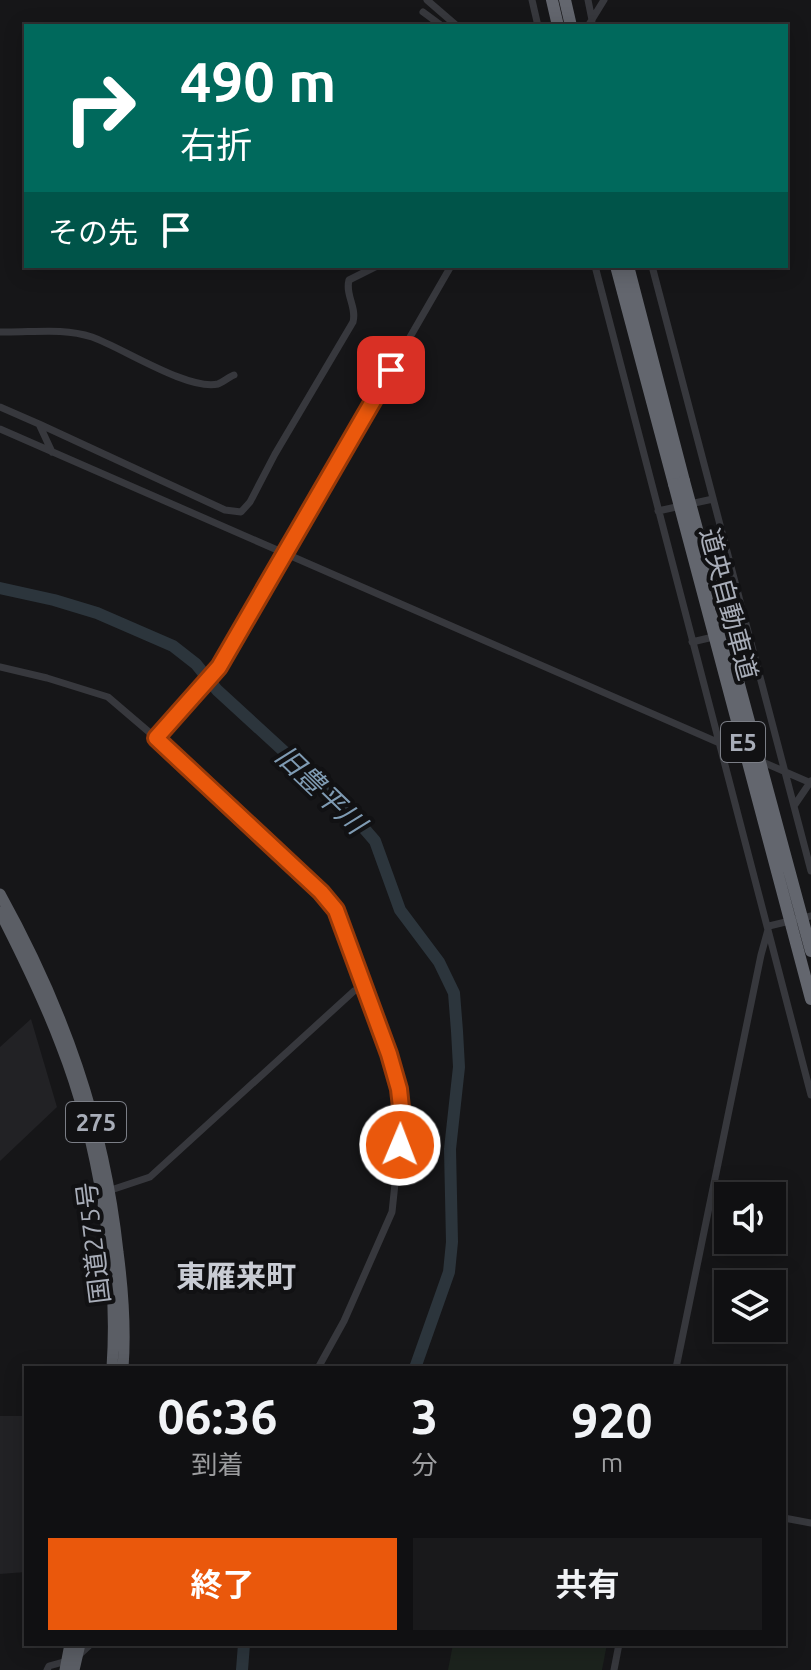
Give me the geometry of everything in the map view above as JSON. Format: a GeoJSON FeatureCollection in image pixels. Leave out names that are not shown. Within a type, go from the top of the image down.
{"type":"FeatureCollection","features":[{"type":"Feature","properties":{"kind":"highway"},"geometry":{"type":"LineString","coordinates":[[552,0],[558,24]]}},
{"type":"Feature","properties":{"kind":"highway"},"geometry":{"type":"LineString","coordinates":[[565,0],[571,24]]}},
{"type":"Feature","properties":{"kind":"highway","name":"道央自動車道"},"geometry":{"type":"LineString","coordinates":[[617,268],[632,303]]}},
{"type":"Feature","properties":{"kind":"highway","name":"道央自動車道"},"geometry":{"type":"LineString","coordinates":[[628,268],[632,303],[811,999]]}},
{"type":"Feature","properties":{"kind":"highway","name":"道央自動車道"},"geometry":{"type":"LineString","coordinates":[[679,482],[811,951]]}},
{"type":"Feature","properties":{"kind":"highway","name":"国道275号"},"geometry":{"type":"LineString","coordinates":[[0,894],[71,1043],[94,1115],[111,1190],[123,1293],[123,1366]]}},
{"type":"Feature","properties":{"kind":"highway","name":"国道275号"},"geometry":{"type":"LineString","coordinates":[[0,912],[61,1045],[84,1116],[106,1227],[112,1296],[112,1366]]}},
{"type":"Feature","properties":{"kind":"highway"},"geometry":{"type":"LineString","coordinates":[[71,1665],[79,1646]]}},
{"type":"Feature","properties":{"kind":"street"},"geometry":{"type":"LineString","coordinates":[[427,0],[455,24]]}},
{"type":"Feature","properties":{"kind":"street"},"geometry":{"type":"LineString","coordinates":[[532,0],[538,24]]}},
{"type":"Feature","properties":{"kind":"street"},"geometry":{"type":"LineString","coordinates":[[588,0],[591,24]]}},
{"type":"Feature","properties":{"kind":"street"},"geometry":{"type":"LineString","coordinates":[[591,24],[604,0]]}},
{"type":"Feature","properties":{"kind":"street"},"geometry":{"type":"LineString","coordinates":[[423,12],[439,24]]}},
{"type":"Feature","properties":{"kind":"street"},"geometry":{"type":"LineString","coordinates":[[0,407],[225,510],[241,512],[250,502],[353,322],[355,310],[348,290],[349,280],[373,268]]}},
{"type":"Feature","properties":{"kind":"street"},"geometry":{"type":"LineString","coordinates":[[156,738],[219,667],[450,268]]}},
{"type":"Feature","properties":{"kind":"street"},"geometry":{"type":"LineString","coordinates":[[596,268],[811,1095]]}},
{"type":"Feature","properties":{"kind":"street"},"geometry":{"type":"LineString","coordinates":[[653,268],[811,871]]}},
{"type":"Feature","properties":{"kind":"street"},"geometry":{"type":"LineString","coordinates":[[0,332],[19,333],[35,329],[90,336],[138,360],[199,384],[218,384],[234,375]]}},
{"type":"Feature","properties":{"kind":"street"},"geometry":{"type":"LineString","coordinates":[[39,424],[53,453]]}},
{"type":"Feature","properties":{"kind":"street"},"geometry":{"type":"LineString","coordinates":[[0,429],[811,782],[794,806]]}},
{"type":"Feature","properties":{"kind":"street"},"geometry":{"type":"LineString","coordinates":[[102,474],[107,462],[115,458]]}},
{"type":"Feature","properties":{"kind":"street"},"geometry":{"type":"LineString","coordinates":[[658,511],[713,499]]}},
{"type":"Feature","properties":{"kind":"street"},"geometry":{"type":"LineString","coordinates":[[692,642],[747,629]]}},
{"type":"Feature","properties":{"kind":"street"},"geometry":{"type":"LineString","coordinates":[[0,667],[108,697],[321,892],[336,910],[366,986],[399,1089],[402,1117],[392,1212],[344,1321],[319,1366]]}},
{"type":"Feature","properties":{"kind":"street"},"geometry":{"type":"LineString","coordinates":[[769,926],[811,916]]}},
{"type":"Feature","properties":{"kind":"street"},"geometry":{"type":"LineString","coordinates":[[676,1366],[769,926]]}},
{"type":"Feature","properties":{"kind":"street"},"geometry":{"type":"LineString","coordinates":[[111,1190],[150,1177],[354,991],[366,986]]}},
{"type":"Feature","properties":{"kind":"street"},"geometry":{"type":"LineString","coordinates":[[786,1518],[811,1523]]}},
{"type":"Feature","properties":{"kind":"street"},"geometry":{"type":"LineString","coordinates":[[47,1670],[49,1666],[71,1665],[89,1646]]}},
{"type":"Feature","properties":{"kind":"street"},"geometry":{"type":"LineString","coordinates":[[614,1670],[619,1646]]}},
{"type":"Feature","properties":{"kind":"shaded area"},"geometry":{"type":"Polygon","coordinates":[[[31,1019],[57,1107],[0,1161],[0,1047],[31,1019]]]}},
{"type":"Feature","properties":{"kind":"shaded area"},"geometry":{"type":"Polygon","coordinates":[[[0,1416],[24,1416],[24,1572],[0,1574],[0,1416]]]}},
{"type":"Feature","properties":{"kind":"shaded area"},"geometry":{"type":"Polygon","coordinates":[[[453,1646],[607,1646],[602,1670],[448,1670],[453,1646]]]}},
{"type":"Feature","properties":{"kind":"waterway","name":"旧豊平川"},"geometry":{"type":"LineString","coordinates":[[0,588],[97,613],[173,646],[196,664],[217,690],[349,811],[375,841],[400,910],[439,962],[454,993],[457,1031],[459,1067],[450,1149],[452,1242],[449,1272],[416,1366]]}},
{"type":"Feature","properties":{"kind":"waterway","name":"旧豊平川"},"geometry":{"type":"LineString","coordinates":[[242,1670],[244,1646]]}},
{"type":"Feature","properties":{"kind":"district","name":"東雁来町"},"geometry":{"type":"Point","coordinates":[236,1276]}},
{"type":"Feature","properties":{"kind":"route"},"geometry":{"type":"LineString","coordinates":[[391,370],[219,667],[156,738],[321,892],[336,910],[366,986],[399,1089],[402,1117],[400,1145]]}}]}
